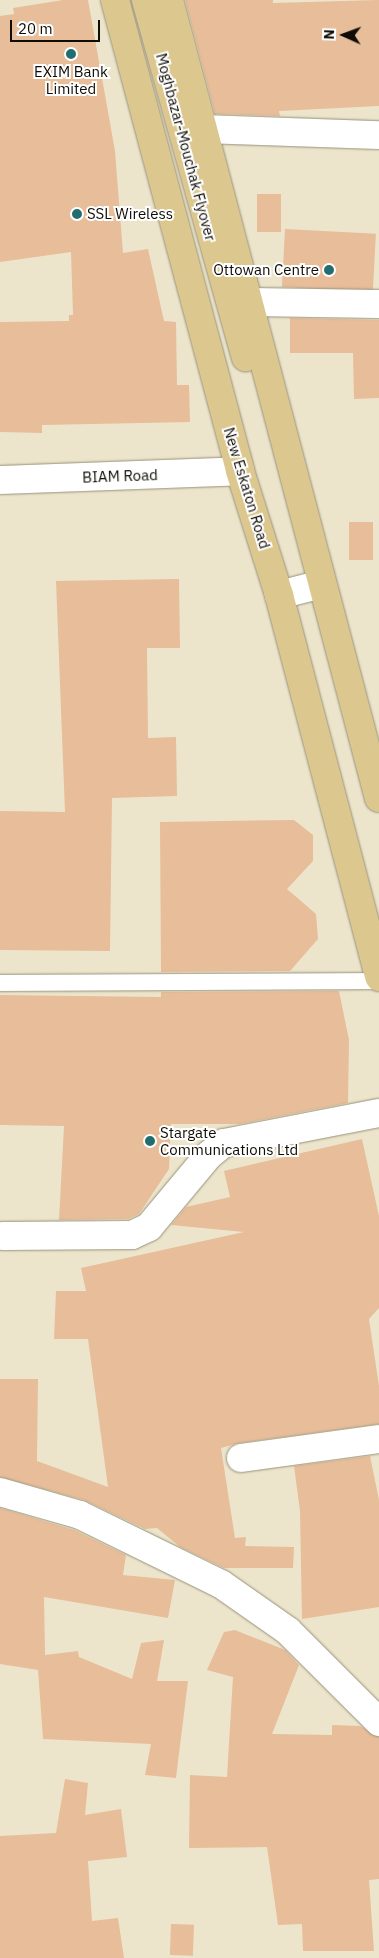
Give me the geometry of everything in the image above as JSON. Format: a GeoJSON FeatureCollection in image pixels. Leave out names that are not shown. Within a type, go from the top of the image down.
{"type":"FeatureCollection","features":[{"type":"Feature","properties":{"kind":"main road","name":"New Eskaton Road"},"geometry":{"type":"LineString","coordinates":[[115,0],[240,471],[280,595],[372,918],[379,977]]}},
{"type":"Feature","properties":{"kind":"main road","name":"Moghbazar-Mouchak Flyover"},"geometry":{"type":"LineString","coordinates":[[146,0],[233,316],[286,478],[303,521]]}},
{"type":"Feature","properties":{"kind":"main road"},"geometry":{"type":"LineString","coordinates":[[170,0],[250,302],[303,521],[322,584],[379,798]]}},
{"type":"Feature","properties":{"kind":"street"},"geometry":{"type":"LineString","coordinates":[[203,130],[379,135]]}},
{"type":"Feature","properties":{"kind":"street"},"geometry":{"type":"LineString","coordinates":[[250,302],[379,304]]}},
{"type":"Feature","properties":{"kind":"street","name":"BIAM Road"},"geometry":{"type":"LineString","coordinates":[[0,480],[240,471]]}},
{"type":"Feature","properties":{"kind":"street"},"geometry":{"type":"LineString","coordinates":[[280,595],[322,584]]}},
{"type":"Feature","properties":{"kind":"street"},"geometry":{"type":"LineString","coordinates":[[3,1236],[132,1236],[149,1227],[209,1154],[224,1143],[379,1113]]}},
{"type":"Feature","properties":{"kind":"street"},"geometry":{"type":"LineString","coordinates":[[241,1458],[379,1440]]}},
{"type":"Feature","properties":{"kind":"street"},"geometry":{"type":"LineString","coordinates":[[0,1492],[80,1515],[221,1584],[288,1631],[379,1722]]}},
{"type":"Feature","properties":{"kind":"lane"},"geometry":{"type":"LineString","coordinates":[[0,983],[379,981]]}},
{"type":"Feature","properties":{"kind":"building"},"geometry":{"type":"Polygon","coordinates":[[[63,0],[88,0],[115,151],[123,253],[148,249],[164,321],[176,322],[177,385],[189,385],[190,422],[42,425],[42,433],[0,432],[0,322],[69,321],[69,315],[73,315],[71,252],[0,262],[0,16],[14,14],[13,8],[63,0]]]}},
{"type":"Feature","properties":{"kind":"building"},"geometry":{"type":"Polygon","coordinates":[[[185,0],[273,0],[273,3],[379,0],[379,106],[279,111],[280,116],[215,114],[185,0]]]}},
{"type":"Feature","properties":{"kind":"building"},"geometry":{"type":"Polygon","coordinates":[[[257,194],[281,194],[281,232],[257,232],[257,194]]]}},
{"type":"Feature","properties":{"kind":"building","name":"Ottowan Centre"},"geometry":{"type":"Polygon","coordinates":[[[285,229],[376,234],[373,292],[282,287],[285,229]]]}},
{"type":"Feature","properties":{"kind":"building"},"geometry":{"type":"Polygon","coordinates":[[[290,318],[379,320],[379,398],[354,399],[353,353],[290,353],[290,318]]]}},
{"type":"Feature","properties":{"kind":"building"},"geometry":{"type":"Polygon","coordinates":[[[349,522],[373,522],[373,560],[349,560],[349,522]]]}},
{"type":"Feature","properties":{"kind":"building"},"geometry":{"type":"Polygon","coordinates":[[[179,579],[180,648],[147,648],[148,738],[176,737],[177,796],[112,798],[110,951],[0,950],[0,811],[65,812],[56,581],[179,579]]]}},
{"type":"Feature","properties":{"kind":"building"},"geometry":{"type":"Polygon","coordinates":[[[294,820],[313,835],[313,861],[287,889],[316,914],[318,939],[290,971],[161,972],[160,822],[294,820]]]}},
{"type":"Feature","properties":{"kind":"building"},"geometry":{"type":"Polygon","coordinates":[[[339,991],[349,1040],[348,1103],[240,1124],[171,1124],[169,1169],[139,1214],[128,1219],[59,1220],[64,1126],[0,1125],[0,995],[161,997],[161,992],[339,991]]]}},
{"type":"Feature","properties":{"kind":"building"},"geometry":{"type":"Polygon","coordinates":[[[362,1139],[379,1216],[379,1308],[369,1319],[379,1386],[379,1424],[239,1443],[221,1448],[235,1538],[246,1537],[245,1546],[294,1547],[293,1568],[224,1568],[180,1547],[157,1528],[145,1529],[84,1500],[0,1477],[0,1379],[38,1379],[37,1461],[108,1487],[88,1339],[54,1339],[56,1291],[86,1291],[81,1268],[244,1232],[171,1225],[186,1207],[230,1197],[224,1171],[362,1139]]]}},
{"type":"Feature","properties":{"kind":"building"},"geometry":{"type":"Polygon","coordinates":[[[370,1456],[379,1500],[379,1607],[302,1619],[300,1511],[294,1466],[370,1456]]]}},
{"type":"Feature","properties":{"kind":"building"},"geometry":{"type":"Polygon","coordinates":[[[0,1508],[74,1530],[126,1555],[123,1575],[175,1580],[168,1618],[44,1597],[45,1655],[78,1651],[79,1657],[132,1679],[141,1643],[164,1640],[157,1681],[188,1681],[176,1778],[145,1775],[151,1744],[43,1739],[38,1670],[0,1664],[0,1508]]]}},
{"type":"Feature","properties":{"kind":"building"},"geometry":{"type":"Polygon","coordinates":[[[235,1630],[285,1650],[299,1665],[272,1734],[332,1735],[332,1725],[360,1726],[379,1737],[379,1879],[369,1880],[374,1951],[303,1951],[302,1924],[278,1925],[267,1847],[189,1848],[190,1775],[227,1777],[233,1677],[207,1670],[224,1632],[235,1630]]]}},
{"type":"Feature","properties":{"kind":"building"},"geometry":{"type":"Polygon","coordinates":[[[65,1779],[88,1783],[85,1815],[121,1809],[127,1857],[88,1861],[92,1921],[118,1918],[124,1958],[0,1958],[0,1836],[56,1833],[65,1779]]]}},
{"type":"Feature","properties":{"kind":"building"},"geometry":{"type":"Polygon","coordinates":[[[171,1924],[194,1925],[193,1956],[170,1955],[171,1924]]]}},
{"type":"Feature","properties":{"kind":"place","name":"EXIM Bank Limited"},"geometry":{"type":"Point","coordinates":[71,54]}},
{"type":"Feature","properties":{"kind":"place","name":"SSL Wireless"},"geometry":{"type":"Point","coordinates":[77,214]}},
{"type":"Feature","properties":{"kind":"place","name":"Ottowan Centre"},"geometry":{"type":"Point","coordinates":[329,270]}},
{"type":"Feature","properties":{"kind":"place","name":"Stargate Communications Ltd"},"geometry":{"type":"Point","coordinates":[150,1141]}}]}
